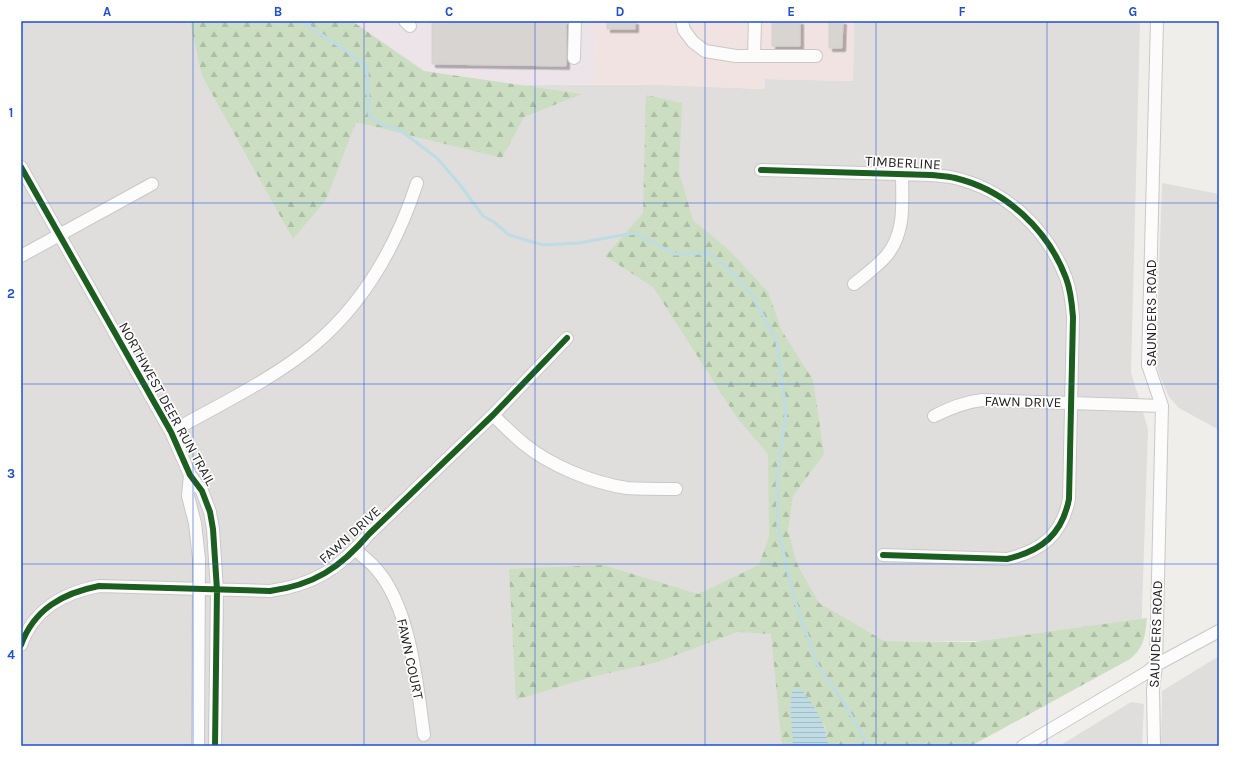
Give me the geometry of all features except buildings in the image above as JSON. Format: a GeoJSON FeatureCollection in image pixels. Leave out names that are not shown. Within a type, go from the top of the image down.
{"type":"FeatureCollection","features":[{"type":"Feature","properties":{"kind":"street"},"geometry":{"type":"LineString","coordinates":[[574,58],[575,21]]}},
{"type":"Feature","properties":{"kind":"street"},"geometry":{"type":"LineString","coordinates":[[682,21],[684,30],[693,42],[705,51],[736,56],[816,56]]}},
{"type":"Feature","properties":{"kind":"street"},"geometry":{"type":"LineString","coordinates":[[754,56],[755,21]]}},
{"type":"Feature","properties":{"kind":"street","name":"SAUNDERS ROAD"},"geometry":{"type":"LineString","coordinates":[[1154,746],[1153,690],[1156,665],[1162,406],[1148,365],[1157,21]]}},
{"type":"Feature","properties":{"kind":"street","name":"NORTHWEST DEER RUN TRAIL"},"geometry":{"type":"LineString","coordinates":[[21,167],[171,432],[190,475],[202,491],[210,512],[213,529],[217,590],[215,742]]}},
{"type":"Feature","properties":{"kind":"street","name":"TIMBERLINE"},"geometry":{"type":"LineString","coordinates":[[760,170],[931,175],[955,178],[992,193],[1013,205],[1032,223],[1048,243],[1059,261],[1067,279],[1072,299],[1073,317],[1069,499],[1066,512],[1059,526],[1049,539],[1037,548],[1024,555],[1007,559],[882,555]]}},
{"type":"Feature","properties":{"kind":"street"},"geometry":{"type":"LineString","coordinates":[[854,284],[886,255],[900,231],[902,218],[902,174]]}},
{"type":"Feature","properties":{"kind":"street"},"geometry":{"type":"LineString","coordinates":[[171,432],[270,377],[314,345],[338,323],[365,290],[390,248],[410,204],[417,183]]}},
{"type":"Feature","properties":{"kind":"street"},"geometry":{"type":"LineString","coordinates":[[21,256],[152,184]]}},
{"type":"Feature","properties":{"kind":"street","name":"FAWN DRIVE"},"geometry":{"type":"LineString","coordinates":[[21,645],[26,632],[36,618],[48,606],[64,596],[99,586],[270,591],[307,582],[326,574],[356,550],[369,534],[493,415],[567,338]]}},
{"type":"Feature","properties":{"kind":"street","name":"FAWN DRIVE"},"geometry":{"type":"LineString","coordinates":[[934,416],[954,406],[975,401],[1162,406]]}},
{"type":"Feature","properties":{"kind":"street"},"geometry":{"type":"LineString","coordinates":[[493,415],[525,445],[542,457],[563,468],[604,483],[625,487],[643,489],[676,489]]}},
{"type":"Feature","properties":{"kind":"street","name":"NORTHWEST DEER RUN TRAIL"},"geometry":{"type":"LineString","coordinates":[[190,475],[188,496],[197,538],[200,589],[198,742]]}},
{"type":"Feature","properties":{"kind":"street","name":"FAWN COURT"},"geometry":{"type":"LineString","coordinates":[[356,550],[378,571],[389,588],[404,622],[409,640],[424,736]]}},
{"type":"Feature","properties":{"kind":"street"},"geometry":{"type":"LineString","coordinates":[[1023,746],[1146,673],[1156,665],[1219,630]]}},
{"type":"Feature","properties":{"kind":"street"},"geometry":{"type":"LineString","coordinates":[[198,742],[215,742]]}},
{"type":"Feature","properties":{"kind":"shaded area"},"geometry":{"type":"Polygon","coordinates":[[[21,21],[235,21],[291,84],[663,85],[764,89],[765,79],[853,81],[854,21],[1140,21],[1131,372],[1148,429],[1141,641],[788,641],[858,746],[21,746],[21,21]]]}},
{"type":"Feature","properties":{"kind":"shaded area"},"geometry":{"type":"Polygon","coordinates":[[[235,21],[596,21],[595,84],[291,84],[235,21]]]}},
{"type":"Feature","properties":{"kind":"shaded area"},"geometry":{"type":"Polygon","coordinates":[[[596,21],[854,21],[853,81],[765,79],[764,89],[595,84],[596,21]]]}},
{"type":"Feature","properties":{"kind":"shaded area"},"geometry":{"type":"Polygon","coordinates":[[[1162,183],[1219,194],[1219,430],[1179,408],[1169,397],[1159,374],[1156,361],[1162,183]]]}},
{"type":"Feature","properties":{"kind":"shaded area"},"geometry":{"type":"Polygon","coordinates":[[[1219,656],[1219,746],[1161,746],[1162,691],[1219,656]]]}},
{"type":"Feature","properties":{"kind":"shaded area"},"geometry":{"type":"Polygon","coordinates":[[[1131,702],[1144,704],[1142,746],[1059,746],[1131,702]]]}},
{"type":"Feature","properties":{"kind":"green space"},"geometry":{"type":"Polygon","coordinates":[[[190,21],[352,21],[424,71],[582,94],[524,117],[502,158],[356,122],[326,200],[293,239],[202,76],[190,21]]]}},
{"type":"Feature","properties":{"kind":"green space"},"geometry":{"type":"Polygon","coordinates":[[[646,95],[682,103],[679,172],[693,220],[730,251],[768,292],[782,331],[813,380],[824,454],[793,496],[788,530],[797,564],[819,603],[884,641],[974,642],[1147,618],[1145,635],[1139,650],[1130,659],[971,746],[829,746],[825,726],[790,702],[793,746],[782,746],[771,634],[737,632],[658,662],[591,677],[516,700],[509,569],[603,565],[698,594],[759,565],[769,536],[768,454],[737,418],[653,287],[605,256],[643,213],[646,95]]]}},
{"type":"Feature","properties":{"kind":"water"},"geometry":{"type":"Polygon","coordinates":[[[800,688],[819,715],[829,746],[793,746],[791,702],[793,690],[800,688]]]}},
{"type":"Feature","properties":{"kind":"waterway"},"geometry":{"type":"LineString","coordinates":[[301,21],[348,52],[367,68],[369,115],[380,124],[400,130],[437,158],[461,186],[483,216],[494,222],[509,235],[543,245],[579,243],[634,233],[675,254],[709,253],[727,267],[752,295],[777,342],[786,413],[777,479],[778,527],[795,601],[818,666],[845,705],[869,746]]}},
{"type":"Feature","properties":{"kind":"cycle path"},"geometry":{"type":"LineString","coordinates":[[21,167],[171,432],[190,475],[202,491],[210,512],[213,529],[217,590],[215,746]]}},
{"type":"Feature","properties":{"kind":"cycle path"},"geometry":{"type":"LineString","coordinates":[[761,170],[931,175],[952,177],[974,184],[1008,202],[1023,214],[1048,244],[1058,260],[1068,283],[1073,317],[1069,499],[1066,512],[1055,532],[1040,546],[1019,556],[1007,559],[883,555]]}},
{"type":"Feature","properties":{"kind":"cycle path"},"geometry":{"type":"LineString","coordinates":[[21,645],[27,632],[42,612],[62,598],[86,589],[99,586],[270,591],[300,584],[325,573],[337,565],[358,546],[493,415],[567,338]]}}]}
